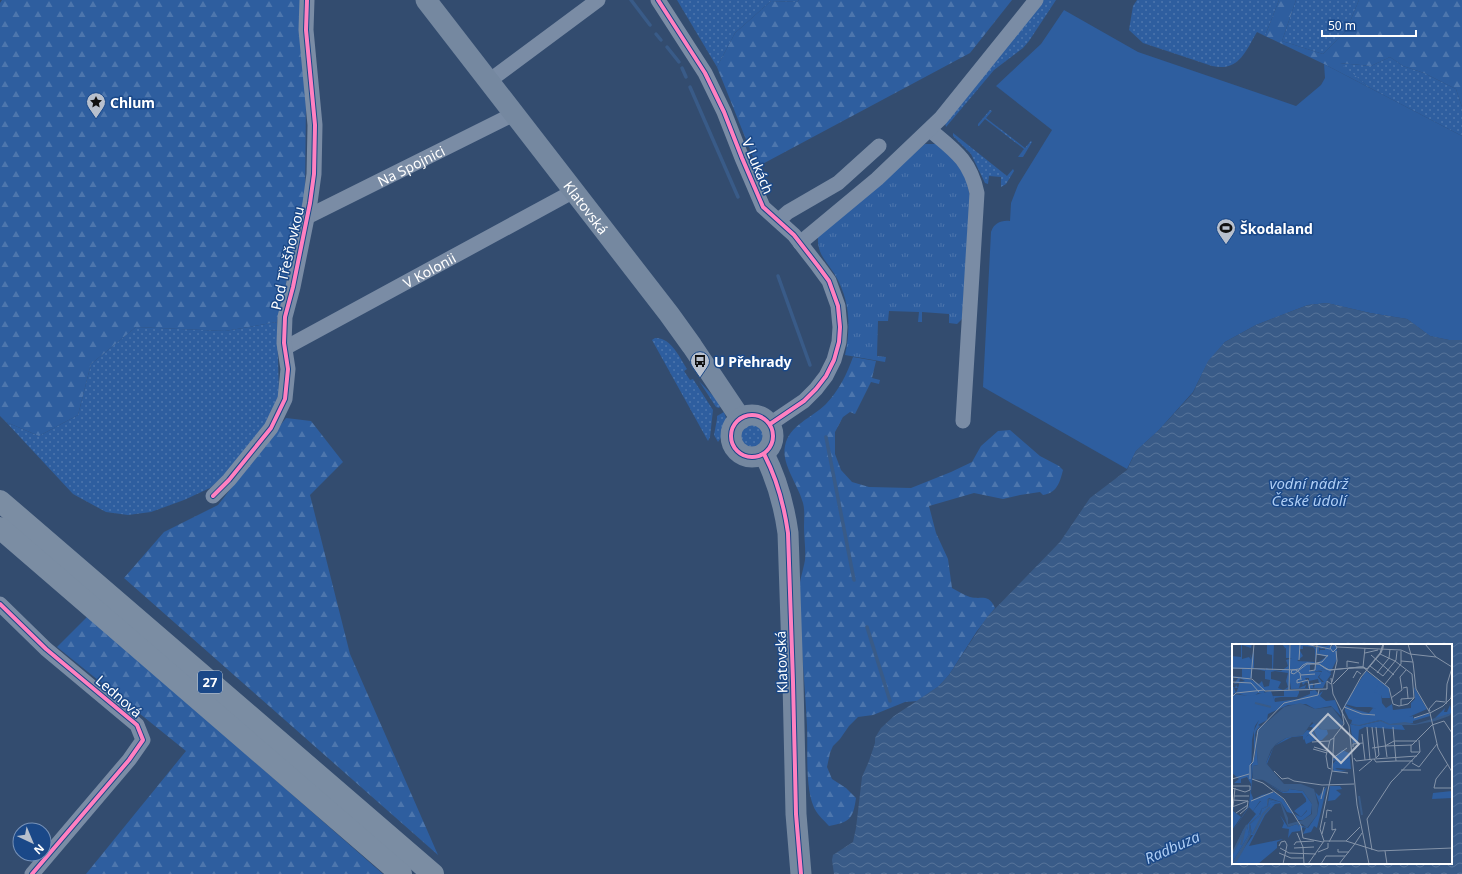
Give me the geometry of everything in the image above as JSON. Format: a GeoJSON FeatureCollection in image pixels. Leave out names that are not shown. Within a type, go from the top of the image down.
{"type":"FeatureCollection","features":[{"type":"Feature","properties":{"kind":"highway","name":"27"},"geometry":{"type":"LineString","coordinates":[[0,501],[426,868]]}},
{"type":"Feature","properties":{"kind":"highway","name":"27"},"geometry":{"type":"LineString","coordinates":[[0,528],[401,874]]}},
{"type":"Feature","properties":{"kind":"main road","name":"Klatovská"},"geometry":{"type":"LineString","coordinates":[[426,0],[669,314],[741,418]]}},
{"type":"Feature","properties":{"kind":"main road"},"geometry":{"type":"LineString","coordinates":[[748,415],[756,416],[764,418],[770,424],[773,432],[773,440],[770,448],[764,454],[757,457],[747,457],[739,453],[734,447],[731,440],[732,432],[736,422],[741,418],[748,415]]}},
{"type":"Feature","properties":{"kind":"main road","name":"Klatovská"},"geometry":{"type":"LineString","coordinates":[[764,454],[775,476],[780,492],[786,515],[788,533],[796,814],[801,874]]}},
{"type":"Feature","properties":{"kind":"street","name":"Pod Třešňovkou"},"geometry":{"type":"LineString","coordinates":[[213,496],[229,480],[271,428],[285,399],[288,369],[285,348],[285,317],[293,287],[314,174],[315,125],[306,30],[307,0]]}},
{"type":"Feature","properties":{"kind":"street"},"geometry":{"type":"LineString","coordinates":[[489,81],[598,0]]}},
{"type":"Feature","properties":{"kind":"street","name":"V Lukách"},"geometry":{"type":"LineString","coordinates":[[658,0],[705,73],[724,112],[742,158],[764,207],[779,220],[800,243],[824,273],[832,289],[839,316],[839,342],[830,368],[816,389],[804,401],[770,424]]}},
{"type":"Feature","properties":{"kind":"street"},"geometry":{"type":"LineString","coordinates":[[800,243],[872,184],[930,130],[1036,0]]}},
{"type":"Feature","properties":{"kind":"street","name":"Na Spojnici"},"geometry":{"type":"LineString","coordinates":[[307,217],[514,114]]}},
{"type":"Feature","properties":{"kind":"street"},"geometry":{"type":"LineString","coordinates":[[930,130],[957,152],[965,162],[971,173],[977,194],[963,421]]}},
{"type":"Feature","properties":{"kind":"street"},"geometry":{"type":"LineString","coordinates":[[779,220],[788,212],[838,183],[879,146]]}},
{"type":"Feature","properties":{"kind":"street","name":"V Kolonii"},"geometry":{"type":"LineString","coordinates":[[285,348],[574,191]]}},
{"type":"Feature","properties":{"kind":"street","name":"Lednová"},"geometry":{"type":"LineString","coordinates":[[3,612],[137,725],[143,740],[128,760],[32,874]]}},
{"type":"Feature","properties":{"kind":"green space"},"geometry":{"type":"Polygon","coordinates":[[[2,0],[303,0],[306,96],[305,203],[277,322],[225,331],[136,327],[91,364],[78,415],[39,436],[6,422],[0,416],[0,3],[2,0]]]}},
{"type":"Feature","properties":{"kind":"green space"},"geometry":{"type":"Polygon","coordinates":[[[677,0],[799,0],[797,2],[771,1],[735,33],[717,67],[677,0]]]}},
{"type":"Feature","properties":{"kind":"green space"},"geometry":{"type":"Polygon","coordinates":[[[799,0],[1012,0],[970,53],[757,167],[717,67],[735,33],[771,1],[797,2],[799,0]]]}},
{"type":"Feature","properties":{"kind":"green space"},"geometry":{"type":"Polygon","coordinates":[[[1043,0],[1056,0],[1029,41],[1023,48],[994,70],[946,127],[945,123],[1043,0]]]}},
{"type":"Feature","properties":{"kind":"green space"},"geometry":{"type":"Polygon","coordinates":[[[1137,0],[1279,0],[1265,36],[1257,32],[1240,59],[1229,66],[1221,67],[1212,66],[1143,43],[1129,30],[1133,6],[1137,0]]]}},
{"type":"Feature","properties":{"kind":"green space"},"geometry":{"type":"Polygon","coordinates":[[[1279,0],[1296,0],[1282,41],[1323,54],[1346,31],[1359,0],[1462,0],[1462,107],[1456,89],[1424,73],[1403,66],[1390,57],[1371,66],[1340,63],[1370,88],[1265,36],[1279,0]]]}},
{"type":"Feature","properties":{"kind":"green space"},"geometry":{"type":"Polygon","coordinates":[[[1296,0],[1359,0],[1346,31],[1323,54],[1282,41],[1296,0]]]}},
{"type":"Feature","properties":{"kind":"green space","name":"Škodaland"},"geometry":{"type":"Polygon","coordinates":[[[1064,10],[1138,52],[1296,106],[1321,85],[1325,78],[1324,64],[1462,136],[1462,340],[1449,340],[1430,336],[1407,319],[1370,313],[1327,303],[1308,305],[1256,325],[1225,342],[1208,362],[1193,392],[1159,430],[1136,451],[1127,469],[983,387],[991,232],[994,226],[998,223],[1010,221],[1011,203],[1018,185],[1052,130],[996,86],[1041,44],[1064,10]]]}},
{"type":"Feature","properties":{"kind":"green space"},"geometry":{"type":"Polygon","coordinates":[[[1390,57],[1403,66],[1424,73],[1456,89],[1462,107],[1462,136],[1370,88],[1339,63],[1371,66],[1390,57]]]}},
{"type":"Feature","properties":{"kind":"green space"},"geometry":{"type":"Polygon","coordinates":[[[990,110],[992,111],[986,118],[1025,148],[1031,141],[1032,142],[1023,157],[1018,157],[1024,149],[985,119],[978,126],[990,110]]]}},
{"type":"Feature","properties":{"kind":"green space"},"geometry":{"type":"Polygon","coordinates":[[[953,133],[1007,176],[1013,169],[1014,171],[1006,184],[1001,187],[1001,177],[989,176],[988,184],[985,183],[971,154],[953,136],[953,133]]]}},
{"type":"Feature","properties":{"kind":"green space"},"geometry":{"type":"Polygon","coordinates":[[[925,144],[936,144],[942,148],[964,171],[970,196],[962,319],[957,324],[949,323],[949,314],[922,312],[922,322],[918,322],[919,312],[889,311],[888,321],[878,321],[877,356],[886,357],[885,362],[845,355],[848,334],[848,314],[844,294],[835,275],[821,253],[818,243],[818,236],[925,144]]]}},
{"type":"Feature","properties":{"kind":"green space"},"geometry":{"type":"Polygon","coordinates":[[[277,322],[279,395],[272,418],[224,476],[210,488],[184,500],[151,512],[128,515],[106,512],[73,494],[6,422],[39,436],[78,415],[91,364],[136,327],[225,331],[277,322]]]}},
{"type":"Feature","properties":{"kind":"green space"},"geometry":{"type":"Polygon","coordinates":[[[655,338],[666,341],[670,344],[687,369],[684,371],[690,380],[693,379],[713,410],[710,437],[708,441],[652,340],[655,338]]]}},
{"type":"Feature","properties":{"kind":"green space"},"geometry":{"type":"Polygon","coordinates":[[[853,357],[876,361],[872,378],[880,380],[879,384],[871,382],[855,414],[850,412],[843,417],[835,432],[835,454],[841,470],[852,482],[869,487],[911,488],[972,462],[981,446],[998,431],[1010,430],[1040,456],[1059,466],[1063,470],[1061,479],[1057,486],[1048,494],[1043,495],[1040,492],[1003,499],[974,493],[929,506],[936,533],[948,559],[952,588],[970,597],[990,600],[995,608],[977,631],[949,675],[939,686],[918,701],[905,702],[873,715],[858,717],[833,746],[827,767],[832,779],[846,788],[856,798],[852,815],[842,823],[829,826],[814,808],[810,797],[807,766],[807,726],[799,593],[805,560],[804,509],[801,496],[788,467],[784,453],[787,439],[796,427],[831,399],[842,382],[853,357]]]}},
{"type":"Feature","properties":{"kind":"green space"},"geometry":{"type":"Polygon","coordinates":[[[699,381],[717,400],[721,406],[719,408],[716,407],[699,381]]]}},
{"type":"Feature","properties":{"kind":"green space"},"geometry":{"type":"Polygon","coordinates":[[[724,412],[726,428],[718,442],[714,435],[717,416],[724,412]]]}},
{"type":"Feature","properties":{"kind":"green space"},"geometry":{"type":"Polygon","coordinates":[[[286,418],[311,421],[343,462],[310,495],[350,654],[438,855],[124,578],[164,532],[218,505],[286,418]]]}},
{"type":"Feature","properties":{"kind":"green space"},"geometry":{"type":"Polygon","coordinates":[[[752,425],[760,428],[763,436],[760,444],[752,447],[744,444],[741,436],[744,428],[752,425]]]}},
{"type":"Feature","properties":{"kind":"green space"},"geometry":{"type":"Polygon","coordinates":[[[88,616],[383,874],[86,874],[186,751],[57,647],[88,616]]]}},
{"type":"Feature","properties":{"kind":"water","name":"vodní nádrž České údolí"},"geometry":{"type":"Polygon","coordinates":[[[1327,303],[1370,313],[1407,319],[1430,336],[1449,340],[1462,340],[1462,874],[834,874],[832,860],[833,855],[853,842],[862,777],[875,743],[875,738],[881,728],[894,716],[939,686],[949,675],[987,617],[1060,542],[1090,498],[1127,470],[1136,451],[1159,430],[1193,393],[1208,361],[1225,342],[1256,325],[1308,305],[1327,303]]]}},
{"type":"Feature","properties":{"kind":"waterway"},"geometry":{"type":"LineString","coordinates":[[631,0],[650,25]]}},
{"type":"Feature","properties":{"kind":"waterway"},"geometry":{"type":"LineString","coordinates":[[656,34],[661,40]]}},
{"type":"Feature","properties":{"kind":"waterway"},"geometry":{"type":"LineString","coordinates":[[667,47],[679,62]]}},
{"type":"Feature","properties":{"kind":"waterway"},"geometry":{"type":"LineString","coordinates":[[682,68],[686,77]]}},
{"type":"Feature","properties":{"kind":"waterway"},"geometry":{"type":"LineString","coordinates":[[690,87],[738,197]]}},
{"type":"Feature","properties":{"kind":"waterway"},"geometry":{"type":"LineString","coordinates":[[778,276],[810,365]]}},
{"type":"Feature","properties":{"kind":"waterway"},"geometry":{"type":"LineString","coordinates":[[826,437],[854,580]]}},
{"type":"Feature","properties":{"kind":"waterway"},"geometry":{"type":"LineString","coordinates":[[867,627],[890,701]]}},
{"type":"Feature","properties":{"kind":"cycle path"},"geometry":{"type":"LineString","coordinates":[[213,496],[229,480],[271,428],[285,399],[288,369],[284,343],[285,317],[293,287],[310,203],[314,174],[315,125],[306,30],[307,0]]}},
{"type":"Feature","properties":{"kind":"cycle path"},"geometry":{"type":"LineString","coordinates":[[658,0],[705,73],[724,112],[763,207],[794,235],[818,266],[829,281],[838,306],[840,327],[839,342],[834,360],[826,376],[804,401],[770,424]]}},
{"type":"Feature","properties":{"kind":"cycle path"},"geometry":{"type":"LineString","coordinates":[[748,415],[756,415],[764,418],[770,424],[773,436],[770,448],[764,454],[756,457],[748,457],[740,454],[734,448],[731,440],[731,432],[734,424],[740,418],[748,415]]}},
{"type":"Feature","properties":{"kind":"cycle path"},"geometry":{"type":"LineString","coordinates":[[764,454],[773,473],[779,492],[788,533],[796,814],[801,874]]}},
{"type":"Feature","properties":{"kind":"cycle path"},"geometry":{"type":"LineString","coordinates":[[0,604],[46,649],[137,725],[143,740],[129,760],[32,874]]}},
{"type":"Feature","properties":{"kind":"place","name":"Chlum"},"geometry":{"type":"Point","coordinates":[96,119]}},
{"type":"Feature","properties":{"kind":"place","name":"Škodaland"},"geometry":{"type":"Point","coordinates":[1226,245]}},
{"type":"Feature","properties":{"kind":"place","name":"U Přehrady"},"geometry":{"type":"Point","coordinates":[700,378]}},
{"type":"Feature","properties":{"kind":"water label","name":"Radbuza"},"geometry":{"type":"Point","coordinates":[1172,847]}}]}
